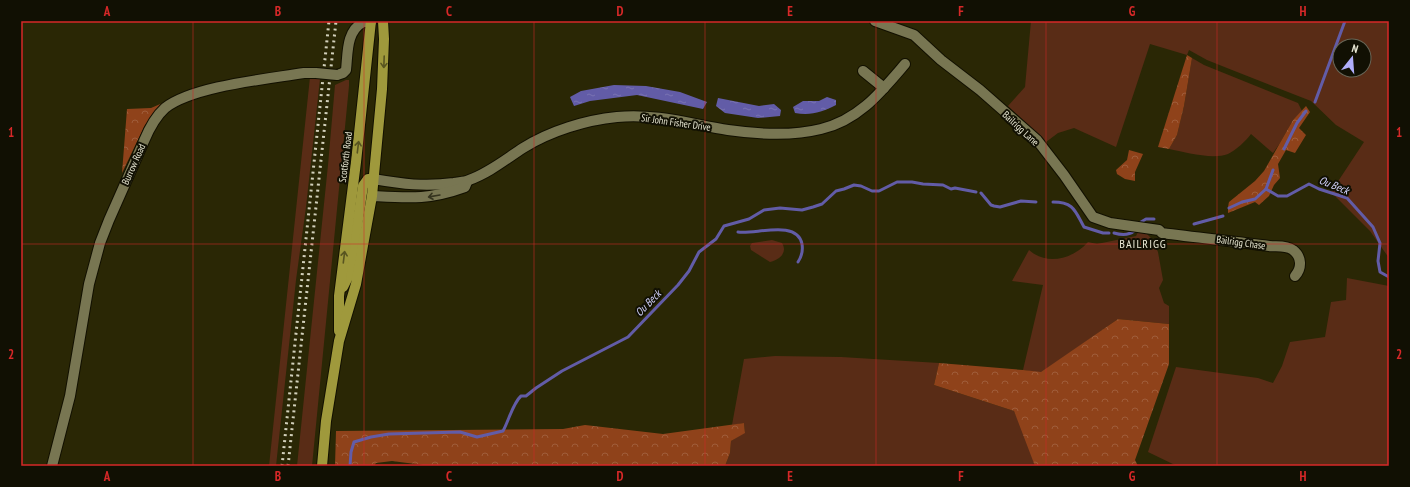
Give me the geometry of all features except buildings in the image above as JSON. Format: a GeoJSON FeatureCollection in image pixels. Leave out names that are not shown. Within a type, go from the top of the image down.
{"type":"FeatureCollection","features":[{"type":"Feature","properties":{"kind":"main road"},"geometry":{"type":"LineString","coordinates":[[371,22],[383,22]]}},
{"type":"Feature","properties":{"kind":"main road","name":"Scotforth Road"},"geometry":{"type":"LineString","coordinates":[[339,342],[339,296],[354,185],[371,22]]}},
{"type":"Feature","properties":{"kind":"main road","name":"Scotforth Road"},"geometry":{"type":"LineString","coordinates":[[322,466],[327,414],[339,342],[356,284],[372,196],[382,89],[384,54],[383,22]]}},
{"type":"Feature","properties":{"kind":"main road"},"geometry":{"type":"LineString","coordinates":[[362,192],[365,182],[368,179],[374,179]]}},
{"type":"Feature","properties":{"kind":"main road"},"geometry":{"type":"LineString","coordinates":[[354,185],[362,192],[372,196]]}},
{"type":"Feature","properties":{"kind":"main road","name":"Scotforth Road"},"geometry":{"type":"LineString","coordinates":[[339,296],[350,273],[362,192]]}},
{"type":"Feature","properties":{"kind":"street","name":"Bailrigg Lane"},"geometry":{"type":"LineString","coordinates":[[875,21],[914,35],[941,60],[980,90],[1037,140],[1064,175],[1093,217],[1110,223],[1159,230]]}},
{"type":"Feature","properties":{"kind":"street","name":"Burrow Road"},"geometry":{"type":"LineString","coordinates":[[52,466],[70,396],[89,284],[100,243],[144,141],[158,116],[166,108],[182,99],[228,85],[295,75],[316,73],[337,75],[343,73],[346,70],[349,42],[354,31],[364,22],[371,22]]}},
{"type":"Feature","properties":{"kind":"street","name":"Sir John Fisher Drive"},"geometry":{"type":"LineString","coordinates":[[374,179],[418,186],[442,185],[468,180],[483,174],[524,147],[553,132],[599,120],[621,117],[653,117],[686,121],[727,130],[753,132],[777,133],[809,131],[831,126],[853,116],[866,107],[905,64]]}},
{"type":"Feature","properties":{"kind":"street"},"geometry":{"type":"LineString","coordinates":[[863,71],[884,88]]}},
{"type":"Feature","properties":{"kind":"street","name":"Sir John Fisher Drive"},"geometry":{"type":"LineString","coordinates":[[372,196],[410,198],[435,196],[465,187],[468,180]]}},
{"type":"Feature","properties":{"kind":"street","name":"Bailrigg Chase"},"geometry":{"type":"LineString","coordinates":[[1159,230],[1162,233],[1274,247],[1286,247],[1293,250],[1299,258],[1301,266],[1299,272],[1295,276]]}},
{"type":"Feature","properties":{"kind":"shaded area"},"geometry":{"type":"Polygon","coordinates":[[[1031,21],[1389,21],[1389,258],[1370,231],[1331,192],[1364,142],[1336,125],[1311,101],[1207,60],[1189,50],[1187,55],[1150,44],[1116,147],[1074,128],[1058,133],[1046,142],[1008,106],[1025,87],[1031,21]]]}},
{"type":"Feature","properties":{"kind":"shaded area"},"geometry":{"type":"Polygon","coordinates":[[[1192,58],[1204,65],[1298,103],[1302,111],[1293,120],[1273,153],[1251,134],[1234,150],[1222,156],[1198,155],[1169,149],[1177,135],[1184,106],[1192,58]]]}},
{"type":"Feature","properties":{"kind":"shaded area"},"geometry":{"type":"Polygon","coordinates":[[[310,77],[320,79],[276,466],[269,466],[310,77]]]}},
{"type":"Feature","properties":{"kind":"shaded area"},"geometry":{"type":"Polygon","coordinates":[[[349,80],[349,86],[312,466],[297,466],[335,85],[349,80]]]}},
{"type":"Feature","properties":{"kind":"shaded area"},"geometry":{"type":"Polygon","coordinates":[[[1138,232],[1146,233],[1152,239],[1158,252],[1163,280],[1159,288],[1164,303],[1169,306],[1169,324],[1118,319],[1041,373],[1023,370],[1043,285],[1012,281],[1029,250],[1044,258],[1060,258],[1075,253],[1088,242],[1097,244],[1136,236],[1138,232]]]}},
{"type":"Feature","properties":{"kind":"shaded area"},"geometry":{"type":"Polygon","coordinates":[[[772,240],[782,243],[784,247],[782,256],[777,260],[770,262],[751,250],[750,246],[752,243],[772,240]]]}},
{"type":"Feature","properties":{"kind":"shaded area"},"geometry":{"type":"Polygon","coordinates":[[[1347,278],[1389,286],[1389,466],[1177,466],[1148,452],[1176,367],[1258,378],[1273,383],[1282,366],[1290,342],[1325,337],[1331,302],[1346,300],[1347,278]]]}},
{"type":"Feature","properties":{"kind":"shaded area"},"geometry":{"type":"Polygon","coordinates":[[[775,356],[841,357],[939,363],[934,385],[1014,411],[1040,466],[725,466],[730,453],[731,441],[745,432],[744,423],[732,425],[744,359],[775,356]]]}},
{"type":"Feature","properties":{"kind":"green space"},"geometry":{"type":"Polygon","coordinates":[[[1187,55],[1192,58],[1184,106],[1177,135],[1169,149],[1158,147],[1187,55]]]}},
{"type":"Feature","properties":{"kind":"green space"},"geometry":{"type":"Polygon","coordinates":[[[165,102],[145,125],[122,173],[127,109],[151,108],[165,102]]]}},
{"type":"Feature","properties":{"kind":"green space"},"geometry":{"type":"Polygon","coordinates":[[[1306,106],[1310,112],[1299,128],[1306,135],[1295,153],[1286,150],[1278,164],[1280,178],[1274,185],[1269,196],[1259,205],[1255,202],[1228,213],[1229,202],[1255,181],[1264,171],[1293,120],[1306,106]]]}},
{"type":"Feature","properties":{"kind":"green space"},"geometry":{"type":"Polygon","coordinates":[[[1129,150],[1143,154],[1135,172],[1135,181],[1125,179],[1117,174],[1116,170],[1127,160],[1129,150]]]}},
{"type":"Feature","properties":{"kind":"green space"},"geometry":{"type":"Polygon","coordinates":[[[1118,319],[1169,324],[1169,364],[1135,460],[1138,466],[1035,466],[1014,411],[934,385],[939,363],[1041,372],[1118,319]]]}},
{"type":"Feature","properties":{"kind":"green space"},"geometry":{"type":"Polygon","coordinates":[[[744,423],[745,433],[731,441],[730,453],[725,466],[431,466],[392,461],[376,463],[374,466],[335,466],[336,431],[563,429],[585,425],[663,434],[744,423]]]}},
{"type":"Feature","properties":{"kind":"water"},"geometry":{"type":"Polygon","coordinates":[[[614,85],[646,86],[680,92],[707,102],[703,109],[637,95],[590,101],[574,106],[570,97],[581,91],[614,85]]]}},
{"type":"Feature","properties":{"kind":"water"},"geometry":{"type":"Polygon","coordinates":[[[827,97],[836,100],[836,105],[816,113],[795,113],[793,107],[803,101],[819,101],[827,97]]]}},
{"type":"Feature","properties":{"kind":"water"},"geometry":{"type":"Polygon","coordinates":[[[718,98],[759,106],[774,104],[781,110],[780,116],[758,118],[725,113],[716,106],[718,98]]]}},
{"type":"Feature","properties":{"kind":"waterway"},"geometry":{"type":"LineString","coordinates":[[1315,102],[1345,21]]}},
{"type":"Feature","properties":{"kind":"waterway"},"geometry":{"type":"LineString","coordinates":[[1284,149],[1297,123],[1306,111]]}},
{"type":"Feature","properties":{"kind":"waterway"},"geometry":{"type":"LineString","coordinates":[[1266,189],[1273,170]]}},
{"type":"Feature","properties":{"kind":"waterway","name":"Ou Beck"},"geometry":{"type":"LineString","coordinates":[[350,466],[351,452],[354,442],[371,437],[389,434],[460,432],[477,437],[503,431],[513,407],[521,396],[526,396],[562,371],[628,337],[678,285],[689,271],[699,252],[716,239],[724,226],[749,219],[764,210],[780,208],[802,210],[813,207],[822,204],[836,191],[854,185],[861,186],[872,191],[879,191],[897,182],[912,182],[943,185],[951,189],[955,188],[976,192]]}},
{"type":"Feature","properties":{"kind":"waterway","name":"Ou Beck"},"geometry":{"type":"LineString","coordinates":[[1229,208],[1242,202],[1255,199],[1266,189],[1278,196],[1287,196],[1309,184],[1319,189],[1347,198],[1373,227],[1380,243],[1378,261],[1380,272],[1389,277]]}},
{"type":"Feature","properties":{"kind":"waterway","name":"Ou Beck"},"geometry":{"type":"LineString","coordinates":[[981,193],[991,205],[1000,207],[1021,201],[1036,202]]}},
{"type":"Feature","properties":{"kind":"waterway","name":"Ou Beck"},"geometry":{"type":"LineString","coordinates":[[1053,202],[1060,202],[1073,208],[1084,227],[1103,233],[1109,233]]}},
{"type":"Feature","properties":{"kind":"waterway","name":"Ou Beck"},"geometry":{"type":"LineString","coordinates":[[1194,224],[1223,216]]}},
{"type":"Feature","properties":{"kind":"waterway","name":"Ou Beck"},"geometry":{"type":"LineString","coordinates":[[1141,222],[1146,219],[1154,219]]}},
{"type":"Feature","properties":{"kind":"waterway"},"geometry":{"type":"LineString","coordinates":[[738,232],[774,230],[792,232],[798,236],[802,244],[802,253],[798,262]]}},
{"type":"Feature","properties":{"kind":"waterway","name":"Ou Beck"},"geometry":{"type":"LineString","coordinates":[[1114,233],[1124,235],[1134,231]]}},
{"type":"Feature","properties":{"kind":"railway"},"geometry":{"type":"LineString","coordinates":[[282,466],[329,21]]}},
{"type":"Feature","properties":{"kind":"railway"},"geometry":{"type":"LineString","coordinates":[[288,466],[336,21]]}},
{"type":"Feature","properties":{"kind":"district","name":"BAILRIGG"},"geometry":{"type":"Point","coordinates":[1143,244]}}]}
